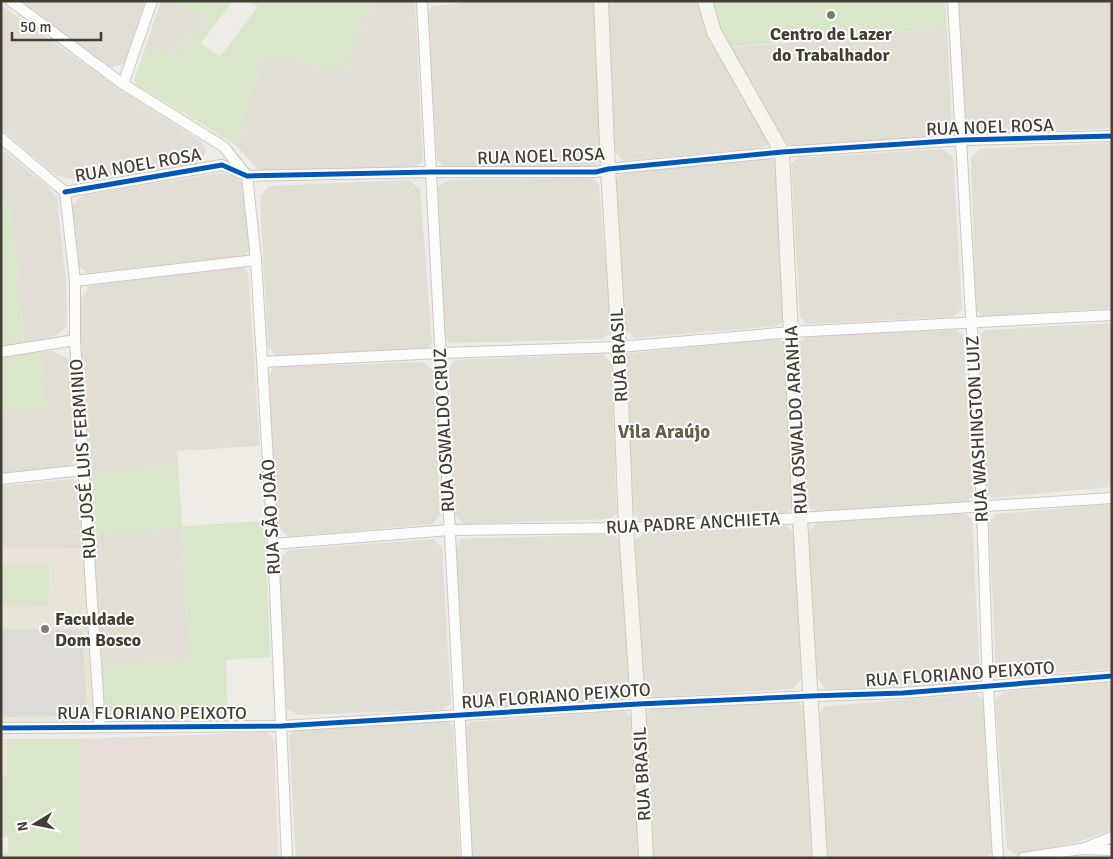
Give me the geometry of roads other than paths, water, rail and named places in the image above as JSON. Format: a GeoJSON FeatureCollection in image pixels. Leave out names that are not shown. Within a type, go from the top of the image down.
{"type":"FeatureCollection","features":[{"type":"Feature","properties":{"kind":"street"},"geometry":{"type":"LineString","coordinates":[[11,1],[123,84],[224,147],[246,176]]}},
{"type":"Feature","properties":{"kind":"street"},"geometry":{"type":"LineString","coordinates":[[123,84],[152,1]]}},
{"type":"Feature","properties":{"kind":"street","name":"RUA OSWALDO CRUZ"},"geometry":{"type":"LineString","coordinates":[[422,1],[466,858]]}},
{"type":"Feature","properties":{"kind":"street","name":"RUA BRASIL"},"geometry":{"type":"LineString","coordinates":[[601,1],[608,169],[619,347],[626,528],[646,858]]}},
{"type":"Feature","properties":{"kind":"street","name":"RUA OSWALDO ARANHA"},"geometry":{"type":"LineString","coordinates":[[705,1],[714,32],[782,152],[800,518],[820,858]]}},
{"type":"Feature","properties":{"kind":"street","name":"RUA WASHINGTON LUIZ"},"geometry":{"type":"LineString","coordinates":[[953,1],[982,506],[988,687],[998,858]]}},
{"type":"Feature","properties":{"kind":"street","name":"RUA NOEL ROSA"},"geometry":{"type":"LineString","coordinates":[[65,192],[222,165],[246,176],[430,172],[596,172],[608,169],[782,152],[962,140],[1112,136]]}},
{"type":"Feature","properties":{"kind":"street"},"geometry":{"type":"LineString","coordinates":[[1,138],[65,192]]}},
{"type":"Feature","properties":{"kind":"street","name":"RUA SÃO JOÃO"},"geometry":{"type":"LineString","coordinates":[[246,176],[256,260],[273,544],[288,858]]}},
{"type":"Feature","properties":{"kind":"street","name":"RUA JOSÉ LUIS FERMINIO"},"geometry":{"type":"LineString","coordinates":[[65,192],[75,281],[75,340],[100,726]]}},
{"type":"Feature","properties":{"kind":"street"},"geometry":{"type":"LineString","coordinates":[[75,281],[256,260]]}},
{"type":"Feature","properties":{"kind":"street"},"geometry":{"type":"LineString","coordinates":[[262,362],[440,353],[619,347],[792,332],[1112,315]]}},
{"type":"Feature","properties":{"kind":"street"},"geometry":{"type":"LineString","coordinates":[[1,352],[75,340]]}},
{"type":"Feature","properties":{"kind":"street"},"geometry":{"type":"LineString","coordinates":[[1,479],[83,470]]}},
{"type":"Feature","properties":{"kind":"street","name":"RUA PADRE ANCHIETA"},"geometry":{"type":"LineString","coordinates":[[273,544],[449,530],[626,528],[1112,498]]}},
{"type":"Feature","properties":{"kind":"street","name":"RUA FLORIANO PEIXOTO"},"geometry":{"type":"LineString","coordinates":[[1,728],[282,726],[638,704],[903,693],[1112,676]]}},
{"type":"Feature","properties":{"kind":"street"},"geometry":{"type":"LineString","coordinates":[[1081,849],[1112,837]]}},
{"type":"Feature","properties":{"kind":"street"},"geometry":{"type":"LineString","coordinates":[[1023,858],[1081,849],[1112,850]]}},
{"type":"Feature","properties":{"kind":"place","name":"Centro de Lazer do Trabalhador"},"geometry":{"type":"Point","coordinates":[831,15]}},
{"type":"Feature","properties":{"kind":"place","name":"Faculdade Dom Bosco"},"geometry":{"type":"Point","coordinates":[45,629]}},
{"type":"Feature","properties":{"kind":"district","name":"Vila Araújo"},"geometry":{"type":"Point","coordinates":[664,432]}}]}
